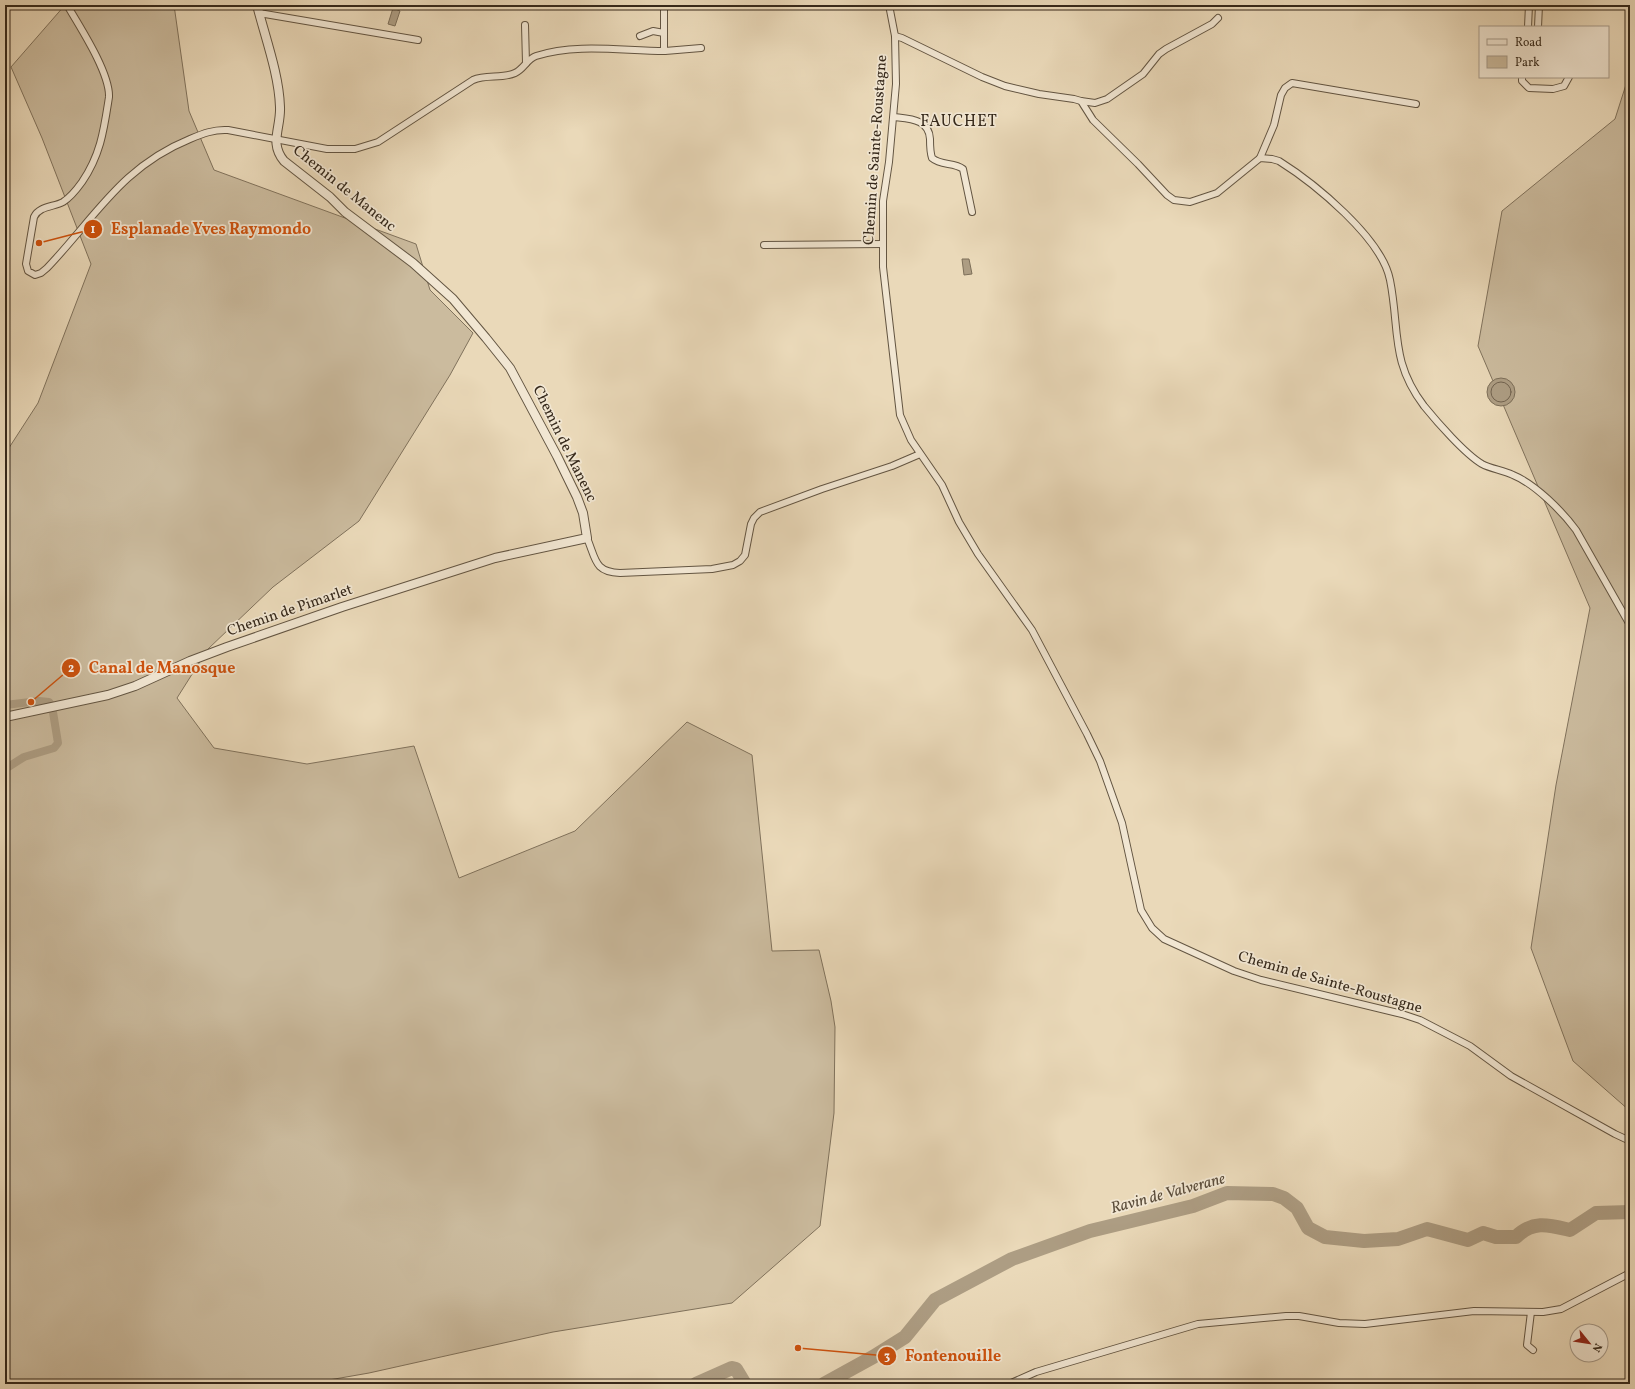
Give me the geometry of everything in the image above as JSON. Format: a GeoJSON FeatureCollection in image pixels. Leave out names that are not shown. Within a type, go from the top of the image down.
{"type":"FeatureCollection","features":[{"type":"Feature","properties":{"kind":"street"},"geometry":{"type":"LineString","coordinates":[[68,5],[103,71],[109,90],[109,97],[102,141],[99,151],[87,175],[71,196],[63,202],[38,211],[35,214],[26,264],[27,270],[33,275],[39,274],[47,268],[92,214],[136,170],[161,153],[180,143],[218,130],[237,131],[276,140],[334,149],[355,148],[378,142],[473,80],[481,77],[514,73],[531,58],[537,56],[552,52],[571,50],[600,49],[664,51],[701,48]]}},
{"type":"Feature","properties":{"kind":"street"},"geometry":{"type":"LineString","coordinates":[[664,5],[664,51]]}},
{"type":"Feature","properties":{"kind":"street","name":"Chemin de Sainte-Roustagne"},"geometry":{"type":"LineString","coordinates":[[889,5],[894,36],[896,84],[894,117],[883,200],[883,244],[885,292],[895,365],[898,407],[907,433],[942,485],[959,522],[978,554],[1032,630],[1087,734],[1100,761],[1122,824],[1141,910],[1152,928],[1173,944],[1261,980],[1402,1014],[1420,1020],[1470,1046],[1510,1076],[1630,1141]]}},
{"type":"Feature","properties":{"kind":"street"},"geometry":{"type":"LineString","coordinates":[[1528,26],[1529,5]]}},
{"type":"Feature","properties":{"kind":"street"},"geometry":{"type":"LineString","coordinates":[[1538,26],[1540,5]]}},
{"type":"Feature","properties":{"kind":"street"},"geometry":{"type":"LineString","coordinates":[[276,140],[280,117],[280,102],[258,9],[418,40]]}},
{"type":"Feature","properties":{"kind":"street"},"geometry":{"type":"LineString","coordinates":[[894,36],[902,38],[982,77],[1005,86],[1039,94],[1074,98],[1081,101],[1094,103],[1107,99],[1143,74],[1159,54],[1212,24],[1218,18]]}},
{"type":"Feature","properties":{"kind":"street"},"geometry":{"type":"LineString","coordinates":[[524,25],[526,62]]}},
{"type":"Feature","properties":{"kind":"street"},"geometry":{"type":"LineString","coordinates":[[640,36],[653,31],[664,34]]}},
{"type":"Feature","properties":{"kind":"street"},"geometry":{"type":"LineString","coordinates":[[1522,78],[1522,81],[1529,88],[1553,89],[1564,86],[1568,78]]}},
{"type":"Feature","properties":{"kind":"street"},"geometry":{"type":"LineString","coordinates":[[1081,101],[1093,120],[1167,194],[1174,200],[1190,202],[1217,193],[1260,158],[1274,125],[1281,94],[1287,85],[1296,83],[1416,104]]}},
{"type":"Feature","properties":{"kind":"street"},"geometry":{"type":"LineString","coordinates":[[894,117],[916,120],[923,123],[929,132],[932,158],[938,162],[959,166],[962,169],[972,212]]}},
{"type":"Feature","properties":{"kind":"street","name":"Chemin de Manenc"},"geometry":{"type":"LineString","coordinates":[[276,140],[277,149],[284,161],[330,197],[345,212],[395,248],[453,299],[501,356],[510,368],[529,403],[577,497],[583,513],[587,538],[599,566],[608,572],[628,573],[728,567],[740,561],[745,555],[751,524],[760,512],[822,489],[892,466],[920,454]]}},
{"type":"Feature","properties":{"kind":"street"},"geometry":{"type":"LineString","coordinates":[[1260,158],[1272,158],[1279,161],[1323,192],[1341,209],[1374,247],[1390,278],[1396,339],[1401,363],[1419,398],[1436,419],[1471,456],[1483,464],[1519,478],[1543,496],[1569,521],[1630,625]]}},
{"type":"Feature","properties":{"kind":"street"},"geometry":{"type":"LineString","coordinates":[[764,245],[883,244]]}},
{"type":"Feature","properties":{"kind":"street","name":"Chemin de Pimarlet"},"geometry":{"type":"LineString","coordinates":[[5,717],[108,695],[135,686],[190,661],[322,614],[485,561],[587,538]]}},
{"type":"Feature","properties":{"kind":"street"},"geometry":{"type":"LineString","coordinates":[[1009,1384],[1036,1372],[1198,1324],[1300,1316],[1339,1323],[1365,1324],[1474,1311],[1543,1312],[1561,1309],[1630,1273]]}},
{"type":"Feature","properties":{"kind":"street"},"geometry":{"type":"LineString","coordinates":[[1531,1312],[1527,1345],[1533,1350]]}},
{"type":"Feature","properties":{"kind":"green space"},"geometry":{"type":"Polygon","coordinates":[[[65,5],[174,5],[189,111],[214,170],[416,244],[430,290],[473,333],[450,375],[359,521],[273,587],[208,649],[177,698],[214,748],[307,764],[414,746],[459,878],[575,831],[687,722],[752,755],[772,951],[819,950],[831,1001],[835,1027],[834,1113],[820,1226],[732,1303],[553,1332],[369,1373],[306,1384],[5,1384],[5,454],[38,403],[91,264],[42,138],[11,67],[65,5]]]}},
{"type":"Feature","properties":{"kind":"green space"},"geometry":{"type":"Polygon","coordinates":[[[1630,72],[1630,1111],[1573,1061],[1531,948],[1556,785],[1590,608],[1478,346],[1502,211],[1615,119],[1630,72]]]}},
{"type":"Feature","properties":{"kind":"water"},"geometry":{"type":"Polygon","coordinates":[[[393,8],[400,11],[395,26],[388,24],[393,8]]]}},
{"type":"Feature","properties":{"kind":"water"},"geometry":{"type":"Polygon","coordinates":[[[962,259],[969,259],[972,274],[964,275],[962,259]]]}},
{"type":"Feature","properties":{"kind":"water"},"geometry":{"type":"Polygon","coordinates":[[[1501,378],[1511,382],[1515,392],[1511,402],[1501,406],[1491,402],[1487,392],[1491,382],[1501,378]]]}},
{"type":"Feature","properties":{"kind":"waterway"},"geometry":{"type":"LineString","coordinates":[[5,705],[39,701],[49,702],[52,706],[58,743],[54,748],[24,757],[5,769]]}},
{"type":"Feature","properties":{"kind":"waterway","name":"Ravin de Valverane"},"geometry":{"type":"LineString","coordinates":[[824,1384],[873,1357],[905,1337],[935,1300],[1012,1259],[1090,1231],[1193,1206],[1227,1193],[1273,1194],[1284,1198],[1297,1208],[1308,1228],[1325,1237],[1364,1241],[1398,1239],[1427,1229],[1468,1240],[1483,1233],[1496,1237],[1516,1237],[1522,1232],[1535,1226],[1542,1225],[1570,1230],[1596,1213],[1630,1212]]}},
{"type":"Feature","properties":{"kind":"waterway","name":"Ravin de Valverane"},"geometry":{"type":"LineString","coordinates":[[696,1384],[732,1368],[736,1369],[745,1384]]}},
{"type":"Feature","properties":{"kind":"place","name":"Esplanade Yves Raymondo"},"geometry":{"type":"Point","coordinates":[39,243]}},
{"type":"Feature","properties":{"kind":"place","name":"Canal de Manosque"},"geometry":{"type":"Point","coordinates":[31,702]}},
{"type":"Feature","properties":{"kind":"place","name":"Fontenouille"},"geometry":{"type":"Point","coordinates":[798,1348]}},
{"type":"Feature","properties":{"kind":"district","name":"FAUCHET"},"geometry":{"type":"Point","coordinates":[959,122]}}]}
